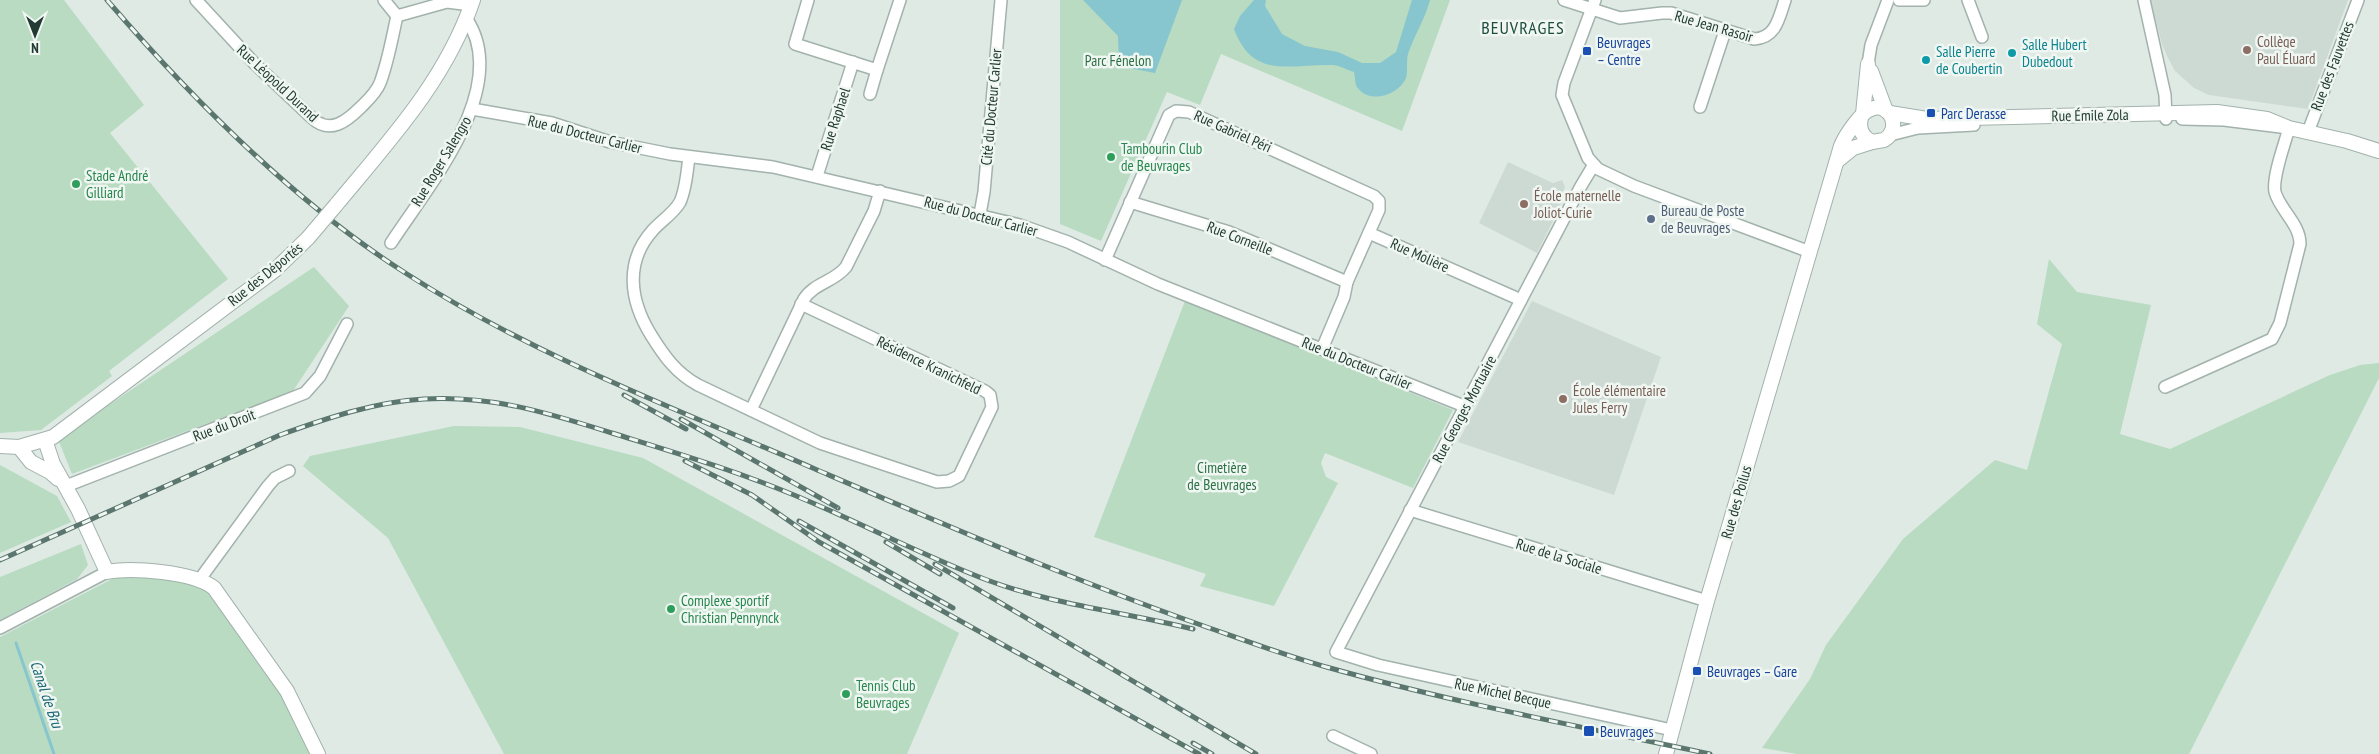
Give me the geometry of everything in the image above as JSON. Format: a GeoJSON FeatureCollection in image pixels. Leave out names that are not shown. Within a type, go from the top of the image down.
{"type":"FeatureCollection","features":[{"type":"Feature","properties":{"kind":"street","name":"Rue Léopold Durand"},"geometry":{"type":"LineString","coordinates":[[196,0],[254,63],[315,122],[330,126],[340,125],[349,119],[376,90],[397,16]]}},
{"type":"Feature","properties":{"kind":"street"},"geometry":{"type":"LineString","coordinates":[[384,0],[397,16],[448,2],[470,8]]}},
{"type":"Feature","properties":{"kind":"street"},"geometry":{"type":"LineString","coordinates":[[808,0],[794,44],[877,70]]}},
{"type":"Feature","properties":{"kind":"street"},"geometry":{"type":"LineString","coordinates":[[870,94],[900,0]]}},
{"type":"Feature","properties":{"kind":"street","name":"Cité du Docteur Carlier"},"geometry":{"type":"LineString","coordinates":[[980,214],[984,192],[1000,0]]}},
{"type":"Feature","properties":{"kind":"street","name":"Rue Jean Rasoir"},"geometry":{"type":"LineString","coordinates":[[1564,0],[1593,5],[1620,18],[1662,12],[1748,39],[1763,38],[1774,30],[1785,0]]}},
{"type":"Feature","properties":{"kind":"street"},"geometry":{"type":"LineString","coordinates":[[1872,142],[1862,133],[1860,126],[1871,45],[1888,0]]}},
{"type":"Feature","properties":{"kind":"street"},"geometry":{"type":"LineString","coordinates":[[1899,0],[1924,0]]}},
{"type":"Feature","properties":{"kind":"street"},"geometry":{"type":"LineString","coordinates":[[1968,0],[1982,37]]}},
{"type":"Feature","properties":{"kind":"street"},"geometry":{"type":"LineString","coordinates":[[2144,0],[2166,95],[2166,116]]}},
{"type":"Feature","properties":{"kind":"street","name":"Rue des Fauvettes"},"geometry":{"type":"LineString","coordinates":[[2308,132],[2358,0]]}},
{"type":"Feature","properties":{"kind":"street"},"geometry":{"type":"LineString","coordinates":[[1593,5],[1564,83],[1562,95],[1593,166],[1634,186],[1810,252]]}},
{"type":"Feature","properties":{"kind":"street","name":"Rue Roger Salengro"},"geometry":{"type":"LineString","coordinates":[[391,243],[448,154],[472,109],[479,80],[479,49],[470,8]]}},
{"type":"Feature","properties":{"kind":"street","name":"Rue des Déportés"},"geometry":{"type":"LineString","coordinates":[[2,446],[19,447],[45,440],[66,427],[270,273],[308,238],[420,103],[436,77],[470,8]]}},
{"type":"Feature","properties":{"kind":"street"},"geometry":{"type":"LineString","coordinates":[[1700,107],[1725,31]]}},
{"type":"Feature","properties":{"kind":"street","name":"Rue Raphael"},"geometry":{"type":"LineString","coordinates":[[817,176],[853,62]]}},
{"type":"Feature","properties":{"kind":"street"},"geometry":{"type":"LineString","coordinates":[[1837,161],[1853,148],[1882,141],[1890,135],[1894,124],[1868,64]]}},
{"type":"Feature","properties":{"kind":"street"},"geometry":{"type":"LineString","coordinates":[[1862,116],[1875,108],[1888,112]]}},
{"type":"Feature","properties":{"kind":"street","name":"Rue du Docteur Carlier"},"geometry":{"type":"LineString","coordinates":[[472,109],[552,123],[610,142],[689,157],[773,167],[817,176],[980,214],[1045,233],[1151,281],[1464,406]]}},
{"type":"Feature","properties":{"kind":"street","name":"Rue Gabriel Péri"},"geometry":{"type":"LineString","coordinates":[[1106,260],[1169,115],[1176,111],[1185,111],[1374,196],[1379,200],[1380,206],[1369,233]]}},
{"type":"Feature","properties":{"kind":"street","name":"Rue Émile Zola"},"geometry":{"type":"LineString","coordinates":[[1888,112],[1923,119],[2024,120]]}},
{"type":"Feature","properties":{"kind":"street","name":"Rue des Poilus"},"geometry":{"type":"LineString","coordinates":[[1666,754],[1707,601],[1842,142],[1862,116]]}},
{"type":"Feature","properties":{"kind":"street","name":"Rue Émile Zola"},"geometry":{"type":"LineString","coordinates":[[1890,135],[1907,129],[1929,126],[2024,120],[2217,116],[2267,119],[2289,128],[2379,151]]}},
{"type":"Feature","properties":{"kind":"street"},"geometry":{"type":"LineString","coordinates":[[2166,387],[2264,344],[2272,339],[2279,328],[2300,244],[2298,232],[2275,190],[2275,181],[2289,128]]}},
{"type":"Feature","properties":{"kind":"street","name":"Résidence Kranichfeld"},"geometry":{"type":"LineString","coordinates":[[689,157],[681,200],[675,209],[649,235],[637,256],[633,276],[634,297],[645,324],[674,368],[690,381],[838,450],[937,482],[952,480],[963,470],[992,407],[992,401],[988,393],[801,304]]}},
{"type":"Feature","properties":{"kind":"street","name":"Rue Georges Mortuaire"},"geometry":{"type":"LineString","coordinates":[[1336,652],[1464,406],[1593,166]]}},
{"type":"Feature","properties":{"kind":"street"},"geometry":{"type":"LineString","coordinates":[[751,410],[801,304],[812,289],[840,275],[846,267],[874,211],[880,190]]}},
{"type":"Feature","properties":{"kind":"street","name":"Rue Corneille"},"geometry":{"type":"LineString","coordinates":[[1130,202],[1228,232],[1347,282]]}},
{"type":"Feature","properties":{"kind":"street"},"geometry":{"type":"LineString","coordinates":[[1322,349],[1344,297],[1347,282],[1369,233]]}},
{"type":"Feature","properties":{"kind":"street","name":"Rue Molière"},"geometry":{"type":"LineString","coordinates":[[1369,233],[1522,300]]}},
{"type":"Feature","properties":{"kind":"street","name":"Rue du Droit"},"geometry":{"type":"LineString","coordinates":[[66,486],[305,393],[320,376],[347,324]]}},
{"type":"Feature","properties":{"kind":"street"},"geometry":{"type":"LineString","coordinates":[[45,440],[53,464],[66,486],[107,572]]}},
{"type":"Feature","properties":{"kind":"street"},"geometry":{"type":"LineString","coordinates":[[19,447],[31,462],[50,472],[66,486]]}},
{"type":"Feature","properties":{"kind":"street"},"geometry":{"type":"LineString","coordinates":[[200,579],[268,486],[276,478],[289,471]]}},
{"type":"Feature","properties":{"kind":"street","name":"Rue de la Sociale"},"geometry":{"type":"LineString","coordinates":[[1410,510],[1707,601]]}},
{"type":"Feature","properties":{"kind":"street"},"geometry":{"type":"LineString","coordinates":[[0,628],[107,572],[126,570],[200,579],[222,596],[270,664],[296,707],[318,754]]}},
{"type":"Feature","properties":{"kind":"street","name":"Rue Michel Becque"},"geometry":{"type":"LineString","coordinates":[[1336,652],[1378,665],[1672,730]]}},
{"type":"Feature","properties":{"kind":"street"},"geometry":{"type":"LineString","coordinates":[[1333,736],[1371,754]]}},
{"type":"Feature","properties":{"kind":"shaded area","name":"Collège Paul Éluard"},"geometry":{"type":"Polygon","coordinates":[[[2150,0],[2348,0],[2308,109],[2209,95],[2194,88],[2175,71],[2167,56],[2150,0]]]}},
{"type":"Feature","properties":{"kind":"shaded area","name":"École maternelle Joliot-Curie"},"geometry":{"type":"Polygon","coordinates":[[[1508,162],[1553,183],[1562,180],[1565,187],[1560,198],[1562,199],[1559,209],[1537,253],[1479,223],[1508,162]]]}},
{"type":"Feature","properties":{"kind":"shaded area","name":"École élémentaire Jules Ferry"},"geometry":{"type":"Polygon","coordinates":[[[1532,301],[1661,357],[1614,495],[1458,442],[1532,301]]]}},
{"type":"Feature","properties":{"kind":"green space","name":"Stade André Gilliard"},"geometry":{"type":"Polygon","coordinates":[[[0,0],[64,0],[144,105],[110,133],[228,279],[109,371],[112,376],[41,430],[0,433],[0,0]]]}},
{"type":"Feature","properties":{"kind":"green space","name":"Parc Fénelon"},"geometry":{"type":"Polygon","coordinates":[[[1060,0],[1450,0],[1402,131],[1221,54],[1200,105],[1167,92],[1101,241],[1060,224],[1060,0]]]}},
{"type":"Feature","properties":{"kind":"green space"},"geometry":{"type":"Polygon","coordinates":[[[2049,259],[2077,292],[2151,305],[2120,434],[2170,449],[2330,375],[2360,365],[2379,363],[2379,378],[2189,754],[1797,754],[1762,748],[1810,679],[1826,645],[1903,539],[1995,460],[2027,470],[2062,344],[2037,324],[2049,259]]]}},
{"type":"Feature","properties":{"kind":"green space"},"geometry":{"type":"Polygon","coordinates":[[[314,267],[349,306],[293,391],[72,474],[58,439],[314,267]]]}},
{"type":"Feature","properties":{"kind":"green space","name":"Cimetière de Beuvrages"},"geometry":{"type":"Polygon","coordinates":[[[1185,301],[1453,410],[1413,488],[1325,453],[1321,463],[1326,477],[1338,483],[1274,606],[1200,586],[1206,574],[1094,537],[1185,301]]]}},
{"type":"Feature","properties":{"kind":"green space","name":"Complexe sportif Christian Pennynck"},"geometry":{"type":"Polygon","coordinates":[[[454,426],[520,427],[643,458],[959,633],[907,754],[504,754],[388,538],[303,466],[310,456],[454,426]]]}},
{"type":"Feature","properties":{"kind":"green space"},"geometry":{"type":"Polygon","coordinates":[[[0,465],[57,496],[71,522],[0,553],[0,465]]]}},
{"type":"Feature","properties":{"kind":"green space"},"geometry":{"type":"Polygon","coordinates":[[[81,544],[88,565],[77,579],[0,620],[0,577],[81,544]]]}},
{"type":"Feature","properties":{"kind":"green space"},"geometry":{"type":"Polygon","coordinates":[[[130,576],[175,580],[208,590],[274,678],[311,754],[0,754],[0,637],[112,579],[130,576]]]}},
{"type":"Feature","properties":{"kind":"water"},"geometry":{"type":"Polygon","coordinates":[[[1083,0],[1182,0],[1155,73],[1119,66],[1118,36],[1083,0]]]}},
{"type":"Feature","properties":{"kind":"water"},"geometry":{"type":"Polygon","coordinates":[[[1254,0],[1266,0],[1265,6],[1282,34],[1305,46],[1338,52],[1362,63],[1380,63],[1396,52],[1412,0],[1430,0],[1408,54],[1406,78],[1391,93],[1376,97],[1369,96],[1356,86],[1354,72],[1340,67],[1332,65],[1274,66],[1262,63],[1251,56],[1242,45],[1234,29],[1240,16],[1254,0]]]}},
{"type":"Feature","properties":{"kind":"waterway","name":"Canal de Bru"},"geometry":{"type":"LineString","coordinates":[[16,643],[54,754]]}},
{"type":"Feature","properties":{"kind":"railway"},"geometry":{"type":"LineString","coordinates":[[107,0],[174,75],[247,148],[325,215],[365,246],[407,274],[505,331],[607,380],[1007,550],[1103,589],[1265,648],[1377,681],[1519,714],[1710,754]]}},
{"type":"Feature","properties":{"kind":"railway"},"geometry":{"type":"LineString","coordinates":[[624,395],[686,429]]}},
{"type":"Feature","properties":{"kind":"railway"},"geometry":{"type":"LineString","coordinates":[[0,560],[280,435],[369,407],[405,401],[449,398],[496,403],[542,412],[726,469],[794,495],[939,560],[1012,589],[1063,602],[1193,629]]}},
{"type":"Feature","properties":{"kind":"railway"},"geometry":{"type":"LineString","coordinates":[[681,419],[838,508]]}},
{"type":"Feature","properties":{"kind":"railway"},"geometry":{"type":"LineString","coordinates":[[685,461],[752,495],[819,542],[1199,754]]}},
{"type":"Feature","properties":{"kind":"railway"},"geometry":{"type":"LineString","coordinates":[[799,521],[953,608]]}},
{"type":"Feature","properties":{"kind":"railway"},"geometry":{"type":"LineString","coordinates":[[886,542],[940,574]]}},
{"type":"Feature","properties":{"kind":"railway"},"geometry":{"type":"LineString","coordinates":[[935,564],[1256,754]]}},
{"type":"Feature","properties":{"kind":"railway"},"geometry":{"type":"LineString","coordinates":[[1193,743],[1212,754]]}},
{"type":"Feature","properties":{"kind":"place","name":"Collège Paul Éluard"},"geometry":{"type":"Point","coordinates":[2247,50]}},
{"type":"Feature","properties":{"kind":"place","name":"Beuvrages – Centre"},"geometry":{"type":"Point","coordinates":[1587,51]}},
{"type":"Feature","properties":{"kind":"place","name":"Salle Hubert Dubedout"},"geometry":{"type":"Point","coordinates":[2012,53]}},
{"type":"Feature","properties":{"kind":"place","name":"Salle Pierre de Coubertin"},"geometry":{"type":"Point","coordinates":[1926,60]}},
{"type":"Feature","properties":{"kind":"place","name":"Parc Derasse"},"geometry":{"type":"Point","coordinates":[1931,113]}},
{"type":"Feature","properties":{"kind":"place","name":"Tambourin Club de Beuvrages"},"geometry":{"type":"Point","coordinates":[1111,157]}},
{"type":"Feature","properties":{"kind":"place","name":"Stade André Gilliard"},"geometry":{"type":"Point","coordinates":[76,184]}},
{"type":"Feature","properties":{"kind":"place","name":"École maternelle Joliot-Curie"},"geometry":{"type":"Point","coordinates":[1524,204]}},
{"type":"Feature","properties":{"kind":"place","name":"Bureau de Poste de Beuvrages"},"geometry":{"type":"Point","coordinates":[1651,219]}},
{"type":"Feature","properties":{"kind":"place","name":"École élémentaire Jules Ferry"},"geometry":{"type":"Point","coordinates":[1563,399]}},
{"type":"Feature","properties":{"kind":"place","name":"Complexe sportif Christian Pennynck"},"geometry":{"type":"Point","coordinates":[671,609]}},
{"type":"Feature","properties":{"kind":"place","name":"Beuvrages – Gare"},"geometry":{"type":"Point","coordinates":[1697,671]}},
{"type":"Feature","properties":{"kind":"place","name":"Tennis Club Beuvrages"},"geometry":{"type":"Point","coordinates":[846,694]}},
{"type":"Feature","properties":{"kind":"place","name":"Beuvrages"},"geometry":{"type":"Point","coordinates":[1589,731]}},
{"type":"Feature","properties":{"kind":"district","name":"BEUVRAGES"},"geometry":{"type":"Point","coordinates":[1523,27]}}]}
